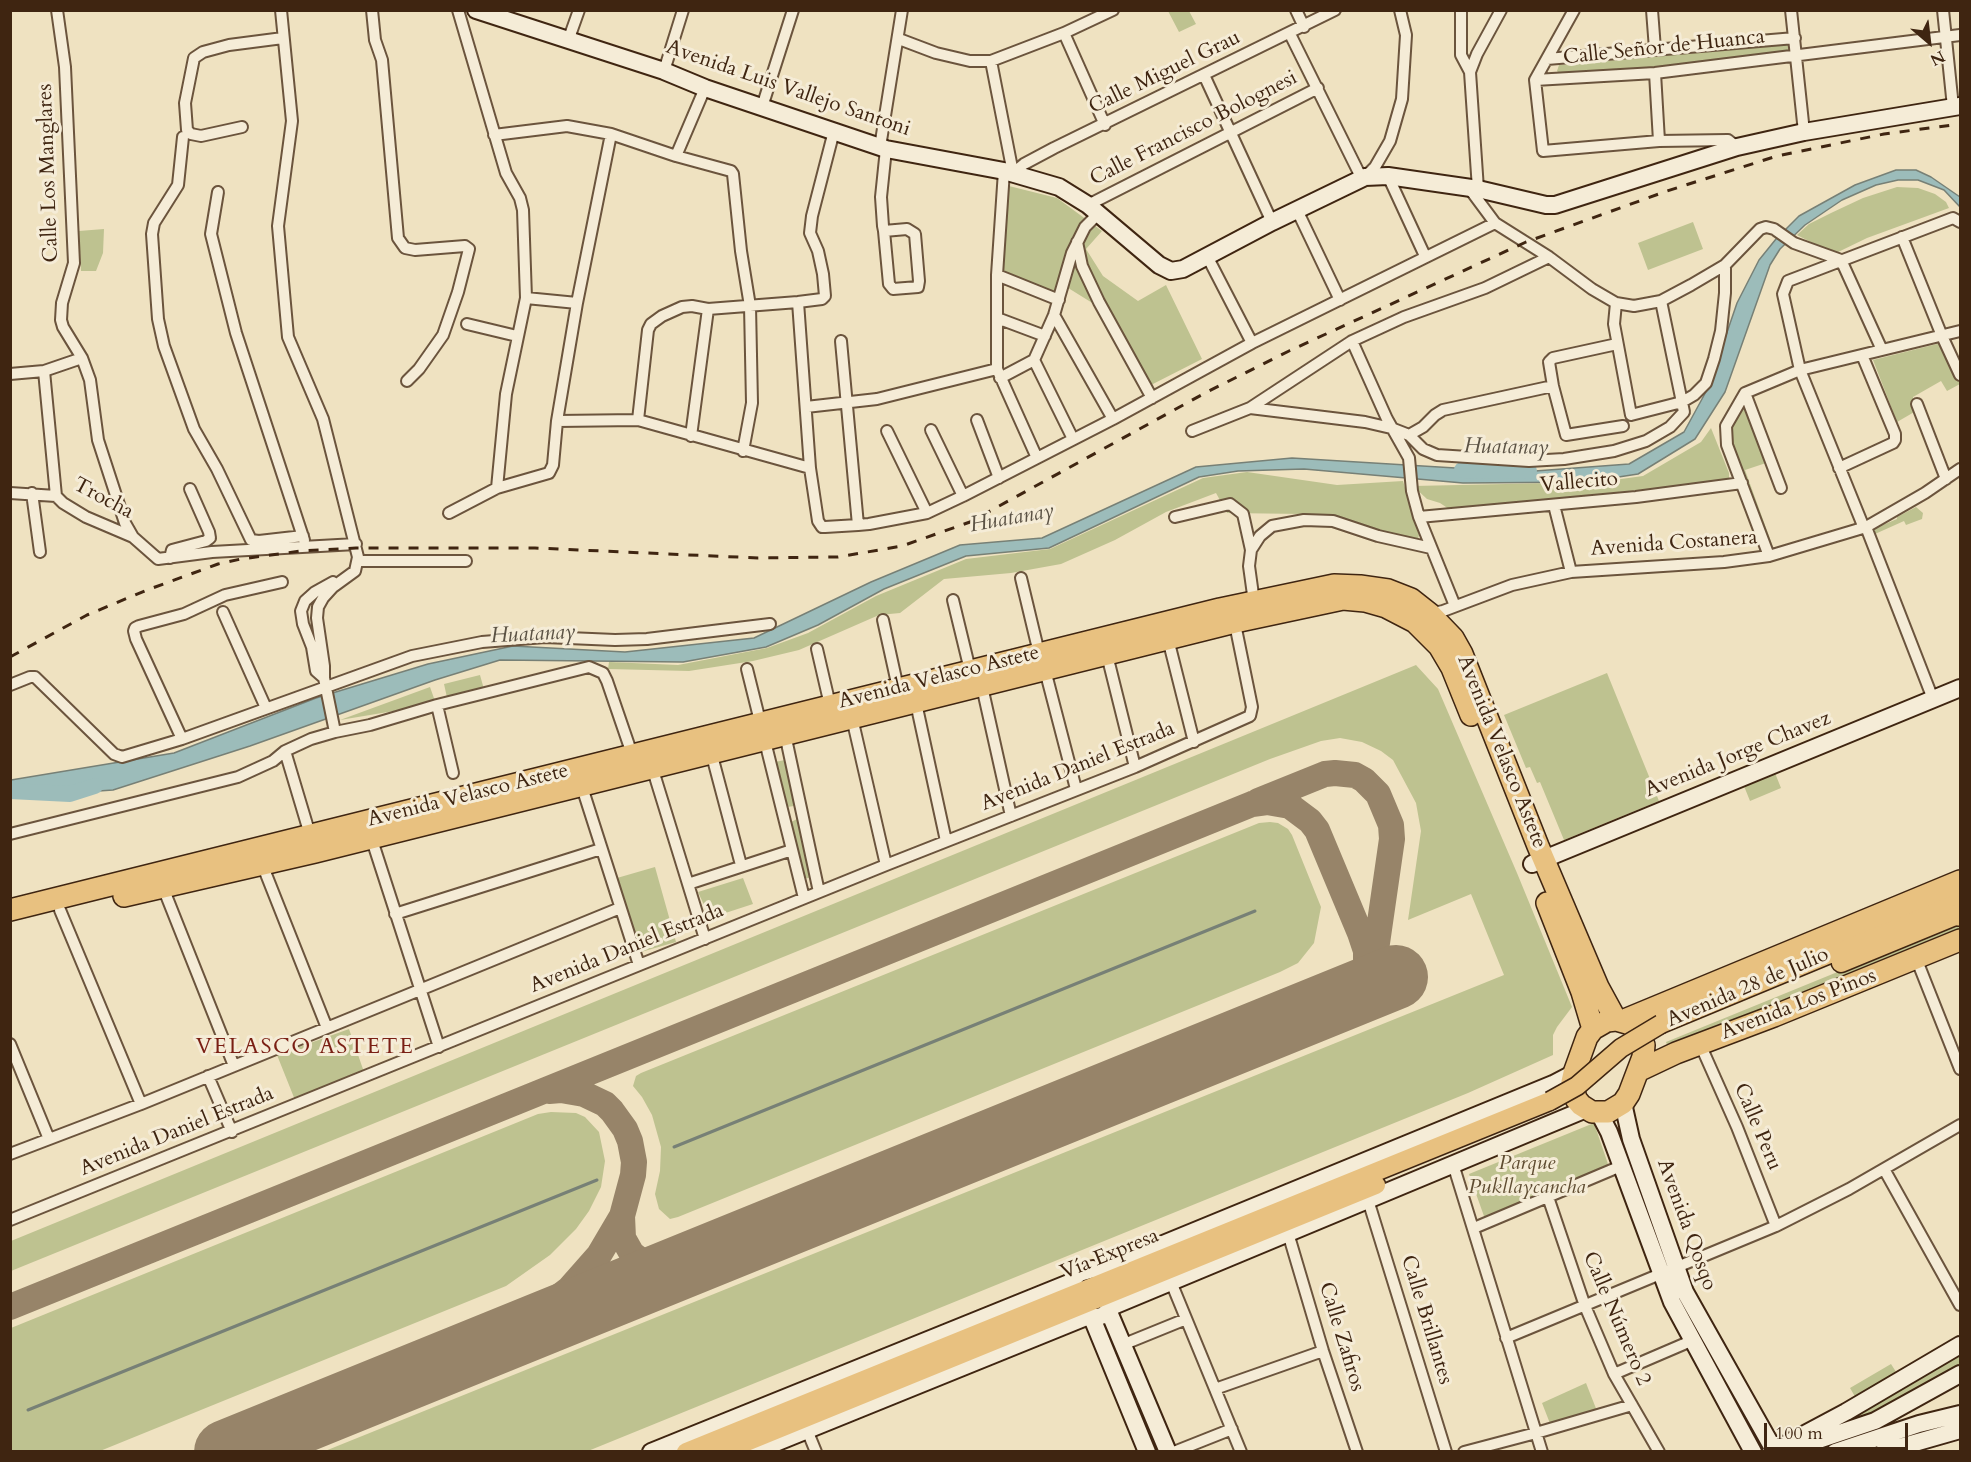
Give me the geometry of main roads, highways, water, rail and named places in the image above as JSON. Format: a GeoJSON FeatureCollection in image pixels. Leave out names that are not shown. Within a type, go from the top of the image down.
{"type":"FeatureCollection","features":[{"type":"Feature","properties":{"kind":"highway","name":"Avenida Velasco Astete"},"geometry":{"type":"LineString","coordinates":[[1042,662],[1107,655],[1168,639],[1233,614],[1254,602],[1334,585],[1360,585],[1388,590],[1411,599],[1452,668],[1538,861],[1598,987],[1619,1020]]}},
{"type":"Feature","properties":{"kind":"highway","name":"Avenida Velasco Astete"},"geometry":{"type":"LineString","coordinates":[[10,910],[160,880],[580,777],[652,767],[711,753],[830,705],[898,688],[1042,662],[1233,614],[1343,599],[1365,601],[1422,618]]}},
{"type":"Feature","properties":{"kind":"highway","name":"Avenida Velasco Astete"},"geometry":{"type":"LineString","coordinates":[[10,923],[160,880],[262,864],[312,843],[371,837],[580,777],[632,754],[762,731],[784,735],[916,703],[977,675]]}},
{"type":"Feature","properties":{"kind":"highway","name":"Avenida Velasco Astete"},"geometry":{"type":"LineString","coordinates":[[1538,861],[1593,1029]]}},
{"type":"Feature","properties":{"kind":"highway","name":"Avenida 28 de Julio"},"geometry":{"type":"LineString","coordinates":[[1619,1020],[1960,880]]}},
{"type":"Feature","properties":{"kind":"highway","name":"Avenida Los Pinos"},"geometry":{"type":"LineString","coordinates":[[1638,1071],[1960,940]]}},
{"type":"Feature","properties":{"kind":"highway"},"geometry":{"type":"LineString","coordinates":[[1619,1020],[1630,1024],[1641,1037],[1644,1051],[1638,1071],[1623,1103],[1608,1112],[1593,1111],[1576,1100],[1572,1082],[1574,1073],[1587,1037],[1593,1029],[1607,1021],[1619,1020]]}},
{"type":"Feature","properties":{"kind":"main road","name":"Avenida 28 de Julio"},"geometry":{"type":"LineString","coordinates":[[1552,1106],[1627,1044],[1960,911]]}},
{"type":"Feature","properties":{"kind":"main road","name":"Vía Expresa"},"geometry":{"type":"LineString","coordinates":[[694,1448],[861,1388],[1077,1305],[1552,1106]]}},
{"type":"Feature","properties":{"kind":"main road"},"geometry":{"type":"LineString","coordinates":[[825,1381],[861,1388],[840,1416]]}},
{"type":"Feature","properties":{"kind":"main road","name":"Vía Expresa"},"geometry":{"type":"LineString","coordinates":[[722,1452],[861,1388]]}},
{"type":"Feature","properties":{"kind":"main road"},"geometry":{"type":"LineString","coordinates":[[694,1448],[730,1419]]}},
{"type":"Feature","properties":{"kind":"water"},"geometry":{"type":"Polygon","coordinates":[[[1896,170],[1916,170],[1931,177],[1960,197],[1960,207],[1944,190],[1918,180],[1898,180],[1876,185],[1842,200],[1805,225],[1780,249],[1770,265],[1725,392],[1695,439],[1638,474],[1586,482],[1463,483],[1304,469],[1238,471],[1199,477],[1049,548],[966,556],[884,589],[818,625],[766,647],[683,662],[500,660],[435,680],[250,746],[113,790],[11,797],[11,780],[174,753],[316,698],[428,664],[513,646],[625,652],[754,638],[871,582],[960,545],[1042,538],[1196,467],[1292,458],[1535,471],[1629,464],[1684,432],[1708,388],[1737,303],[1759,260],[1776,239],[1799,216],[1855,185],[1896,170]]]}},
{"type":"Feature","properties":{"kind":"waterway","name":"Huatanay"},"geometry":{"type":"LineString","coordinates":[[1462,470],[1529,471]]}},
{"type":"Feature","properties":{"kind":"waterway","name":"Huatanay"},"geometry":{"type":"LineString","coordinates":[[10,791],[70,794],[95,786]]}},
{"type":"Feature","properties":{"kind":"waterway"},"geometry":{"type":"LineString","coordinates":[[674,1147],[1255,911]]}},
{"type":"Feature","properties":{"kind":"waterway"},"geometry":{"type":"LineString","coordinates":[[28,1410],[597,1180]]}},
{"type":"Feature","properties":{"kind":"railway"},"geometry":{"type":"LineString","coordinates":[[10,657],[87,615],[218,564],[301,551],[356,548],[535,548],[758,558],[838,557],[902,546],[970,522],[1205,393],[1289,351],[1526,242],[1667,191],[1777,156],[1884,134],[1960,124]]}},
{"type":"Feature","properties":{"kind":"district","name":"VELASCO ASTETE"},"geometry":{"type":"Point","coordinates":[305,1048]}},
{"type":"Feature","properties":{"kind":"park label","name":"Parque Pukllaycancha"},"geometry":{"type":"Point","coordinates":[1527,1176]}}]}
